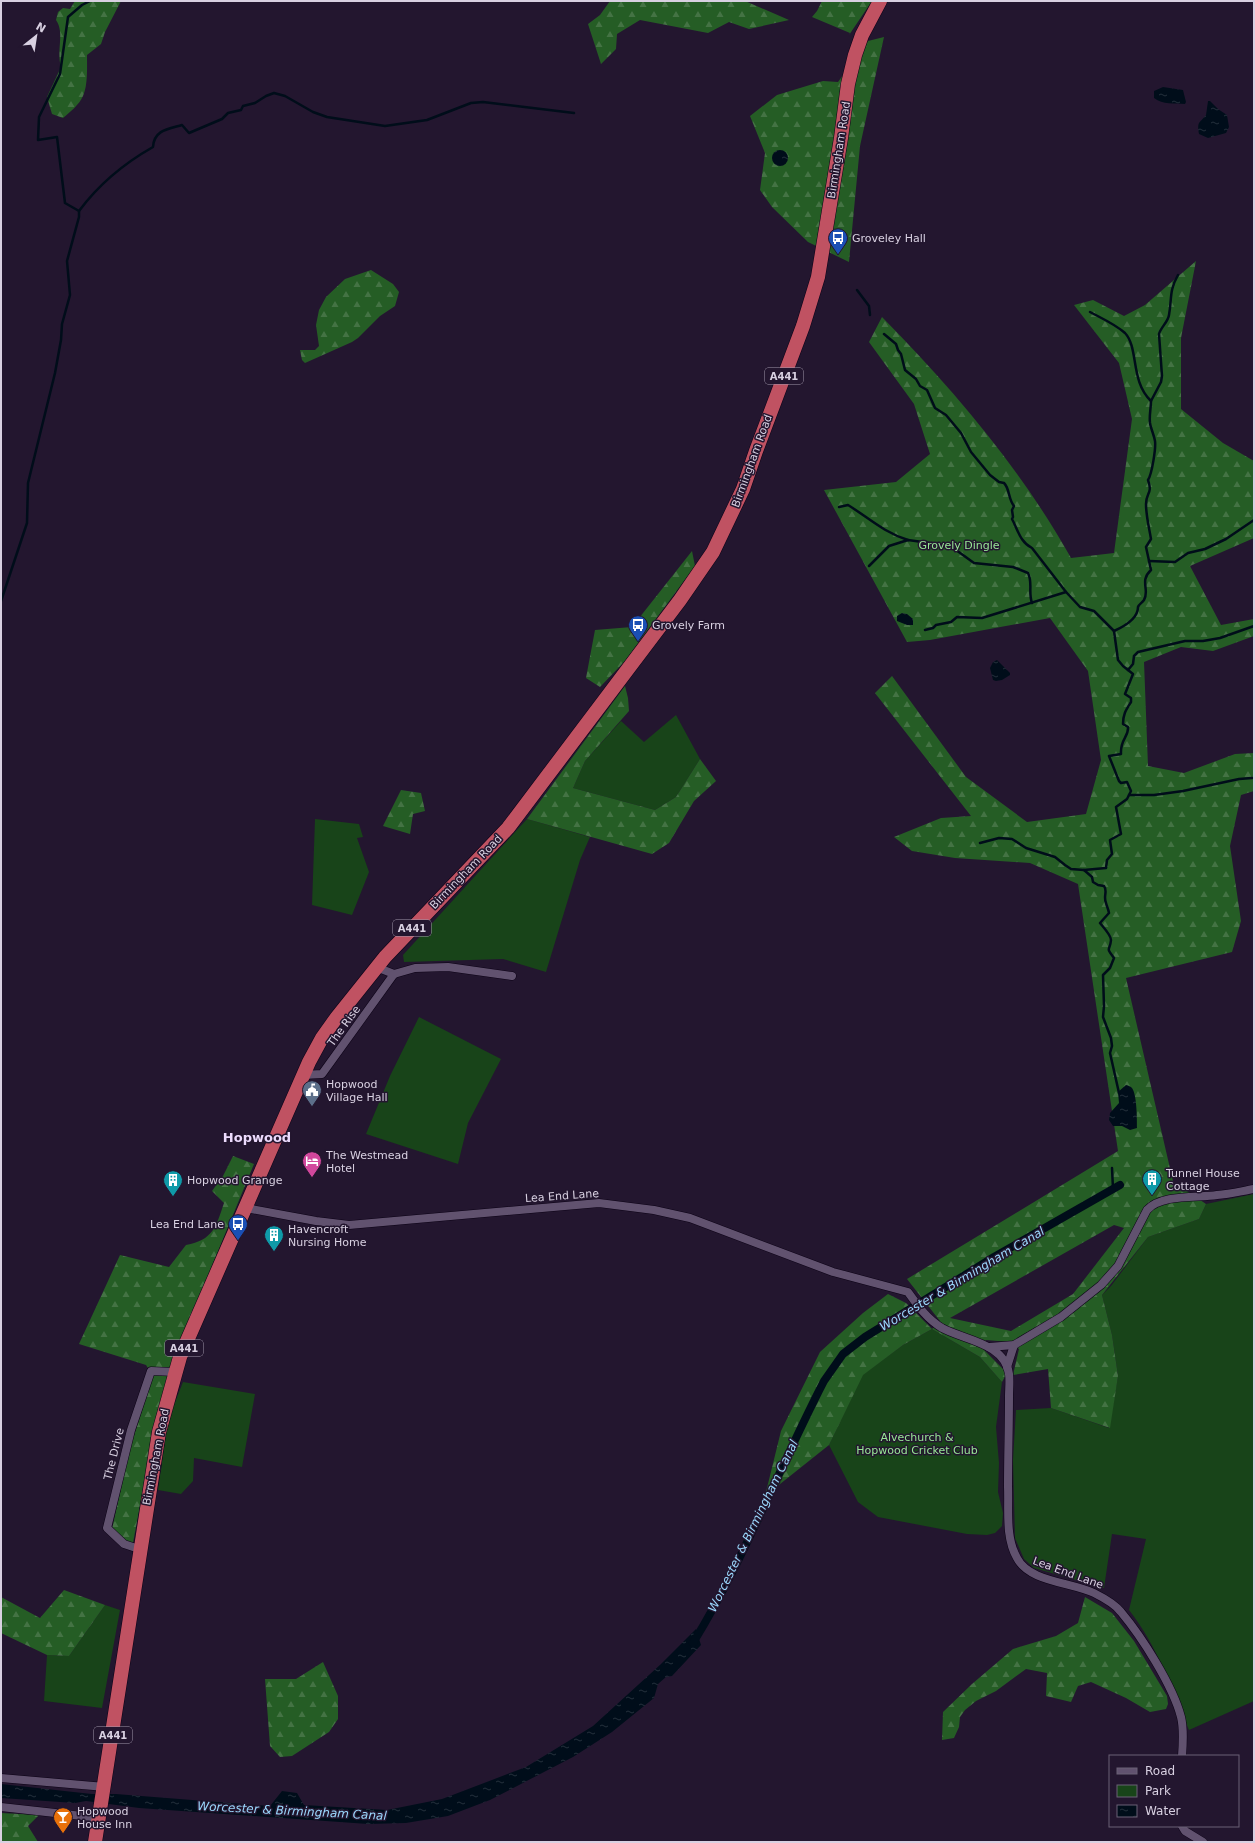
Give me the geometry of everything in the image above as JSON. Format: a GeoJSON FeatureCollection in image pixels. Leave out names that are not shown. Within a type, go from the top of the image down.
{"type":"FeatureCollection","features":[{"type":"Feature","properties":{"kind":"highway","name":"Birmingham Road"},"geometry":{"type":"LineString","coordinates":[[105,1788],[139,1549],[159,1432],[180,1356],[303,1075],[322,1038],[376,967],[508,828],[680,600],[713,552],[744,489],[756,451],[803,326],[818,277],[842,138],[848,84],[862,35],[880,1]]}},
{"type":"Feature","properties":{"kind":"highway","name":"A441"},"geometry":{"type":"LineString","coordinates":[[95,1842],[105,1788]]}},
{"type":"Feature","properties":{"kind":"street"},"geometry":{"type":"LineString","coordinates":[[376,967],[394,974],[415,968],[448,967],[512,976]]}},
{"type":"Feature","properties":{"kind":"street","name":"The Rise"},"geometry":{"type":"LineString","coordinates":[[303,1075],[322,1074],[394,974]]}},
{"type":"Feature","properties":{"kind":"street"},"geometry":{"type":"LineString","coordinates":[[989,1347],[1014,1345],[1061,1317],[1101,1285],[1118,1266],[1151,1205],[1173,1198],[1226,1194],[1254,1188]]}},
{"type":"Feature","properties":{"kind":"street","name":"Lea End Lane"},"geometry":{"type":"LineString","coordinates":[[246,1208],[316,1221],[349,1225],[599,1203],[654,1210],[690,1218],[833,1272],[908,1292],[922,1312],[942,1328],[989,1347],[1005,1362],[1009,1373],[1009,1533],[1016,1557],[1024,1569],[1045,1579],[1083,1588],[1106,1600],[1121,1611],[1145,1645],[1167,1683],[1181,1717],[1183,1741],[1182,1755]]}},
{"type":"Feature","properties":{"kind":"street","name":"Lea End Lane"},"geometry":{"type":"LineString","coordinates":[[1006,1367],[1014,1345]]}},
{"type":"Feature","properties":{"kind":"street","name":"The Drive"},"geometry":{"type":"LineString","coordinates":[[139,1549],[124,1544],[107,1528],[131,1430],[152,1371],[176,1372]]}},
{"type":"Feature","properties":{"kind":"street"},"geometry":{"type":"LineString","coordinates":[[1,1778],[105,1788]]}},
{"type":"Feature","properties":{"kind":"street"},"geometry":{"type":"LineString","coordinates":[[1,1807],[101,1814]]}},
{"type":"Feature","properties":{"kind":"street"},"geometry":{"type":"LineString","coordinates":[[1183,1827],[1185,1831],[1203,1842]]}},
{"type":"Feature","properties":{"kind":"green space"},"geometry":{"type":"Polygon","coordinates":[[[75,1],[121,1],[105,32],[101,44],[87,55],[85,92],[77,105],[63,118],[52,114],[47,97],[61,67],[59,54],[60,30],[56,20],[58,12],[63,8],[70,9],[75,1]]]}},
{"type":"Feature","properties":{"kind":"green space"},"geometry":{"type":"Polygon","coordinates":[[[610,1],[745,1],[789,20],[749,29],[729,22],[708,33],[640,20],[617,34],[616,49],[601,64],[588,24],[600,15],[610,1]]]}},
{"type":"Feature","properties":{"kind":"green space"},"geometry":{"type":"Polygon","coordinates":[[[822,1],[872,1],[849,35],[850,33],[812,17],[822,1]]]}},
{"type":"Feature","properties":{"kind":"green space"},"geometry":{"type":"Polygon","coordinates":[[[884,37],[860,146],[849,262],[808,242],[772,207],[760,190],[765,153],[750,116],[777,95],[823,81],[838,82],[868,41],[884,37]]]}},
{"type":"Feature","properties":{"kind":"green space","name":"Grovely Dingle"},"geometry":{"type":"Polygon","coordinates":[[[1196,261],[1181,338],[1181,409],[1223,443],[1254,461],[1254,538],[1190,566],[1221,625],[1254,619],[1254,636],[1213,651],[1181,647],[1144,662],[1148,766],[1184,773],[1235,754],[1254,753],[1254,791],[1241,795],[1230,846],[1241,921],[1232,952],[1126,978],[1175,1190],[1187,1191],[1206,1204],[1199,1219],[1148,1237],[1102,1295],[1112,1335],[1118,1376],[1110,1428],[1051,1408],[1048,1369],[1013,1375],[1019,1349],[1009,1342],[986,1340],[982,1348],[1007,1373],[1002,1382],[980,1357],[932,1329],[940,1321],[907,1279],[1118,1151],[1078,884],[1030,863],[955,858],[912,851],[894,837],[941,818],[971,816],[875,693],[892,676],[966,777],[1027,822],[1086,814],[1101,760],[1088,671],[1050,618],[930,640],[907,642],[824,490],[896,482],[930,454],[914,404],[869,342],[882,317],[935,373],[985,432],[1030,493],[1071,558],[1114,553],[1132,419],[1119,363],[1074,305],[1093,300],[1124,316],[1145,305],[1196,261]],[[1114,1225],[950,1318],[1011,1331],[1073,1294],[1124,1228],[1114,1225]]]}},
{"type":"Feature","properties":{"kind":"green space"},"geometry":{"type":"Polygon","coordinates":[[[371,270],[393,284],[399,292],[395,306],[380,316],[352,342],[305,363],[302,360],[300,350],[315,350],[319,346],[316,325],[319,310],[326,297],[345,279],[371,270]]]}},
{"type":"Feature","properties":{"kind":"green space"},"geometry":{"type":"Polygon","coordinates":[[[692,551],[695,566],[624,662],[600,687],[586,678],[595,630],[632,627],[692,551]]]}},
{"type":"Feature","properties":{"kind":"green space"},"geometry":{"type":"Polygon","coordinates":[[[625,686],[629,711],[585,761],[573,788],[655,810],[676,797],[700,759],[716,781],[694,801],[669,843],[652,854],[527,819],[625,686]]]}},
{"type":"Feature","properties":{"kind":"green space"},"geometry":{"type":"Polygon","coordinates":[[[676,715],[700,759],[676,797],[655,810],[573,788],[585,761],[621,721],[644,742],[676,715]]]}},
{"type":"Feature","properties":{"kind":"green space"},"geometry":{"type":"Polygon","coordinates":[[[401,790],[421,793],[425,811],[413,814],[410,834],[383,826],[401,790]]]}},
{"type":"Feature","properties":{"kind":"green space"},"geometry":{"type":"Polygon","coordinates":[[[315,819],[359,824],[363,837],[357,838],[369,872],[352,915],[312,905],[315,819]]]}},
{"type":"Feature","properties":{"kind":"green space"},"geometry":{"type":"Polygon","coordinates":[[[527,819],[590,837],[580,860],[546,972],[503,959],[404,962],[403,955],[527,819]]]}},
{"type":"Feature","properties":{"kind":"green space"},"geometry":{"type":"Polygon","coordinates":[[[419,1017],[501,1059],[468,1123],[458,1164],[366,1134],[390,1076],[419,1017]]]}},
{"type":"Feature","properties":{"kind":"green space"},"geometry":{"type":"Polygon","coordinates":[[[233,1156],[254,1164],[199,1297],[154,1429],[133,1543],[125,1541],[112,1529],[130,1448],[153,1376],[146,1365],[79,1344],[120,1255],[169,1267],[186,1245],[195,1243],[208,1236],[216,1226],[224,1203],[212,1191],[223,1176],[233,1156]]]}},
{"type":"Feature","properties":{"kind":"green space"},"geometry":{"type":"Polygon","coordinates":[[[1254,1194],[1254,1701],[1189,1730],[1156,1653],[1148,1638],[1129,1610],[1146,1539],[1112,1534],[1104,1588],[1034,1568],[1024,1559],[1015,1538],[1013,1460],[1016,1410],[1051,1408],[1109,1428],[1118,1376],[1112,1335],[1102,1295],[1111,1286],[1148,1237],[1199,1219],[1206,1204],[1254,1194]]]}},
{"type":"Feature","properties":{"kind":"green space"},"geometry":{"type":"Polygon","coordinates":[[[888,1294],[906,1303],[932,1329],[903,1345],[863,1375],[829,1445],[765,1496],[781,1431],[820,1352],[863,1313],[888,1294]]]}},
{"type":"Feature","properties":{"kind":"green space","name":"Alvechurch & Hopwood Cricket Club"},"geometry":{"type":"Polygon","coordinates":[[[932,1329],[980,1357],[1002,1382],[996,1427],[999,1463],[998,1492],[1003,1513],[1002,1526],[995,1533],[987,1535],[967,1534],[878,1517],[858,1502],[829,1445],[862,1375],[903,1345],[932,1329]]]}},
{"type":"Feature","properties":{"kind":"green space"},"geometry":{"type":"Polygon","coordinates":[[[183,1382],[255,1394],[242,1467],[194,1458],[193,1481],[181,1494],[158,1490],[168,1420],[183,1382]]]}},
{"type":"Feature","properties":{"kind":"green space"},"geometry":{"type":"Polygon","coordinates":[[[64,1590],[105,1605],[69,1656],[47,1655],[1,1633],[1,1597],[40,1618],[64,1590]]]}},
{"type":"Feature","properties":{"kind":"green space"},"geometry":{"type":"Polygon","coordinates":[[[1085,1597],[1112,1613],[1134,1641],[1167,1696],[1168,1704],[1166,1709],[1150,1712],[1126,1698],[1091,1682],[1078,1686],[1071,1702],[1046,1696],[1047,1673],[1026,1669],[996,1691],[976,1701],[965,1710],[960,1717],[959,1727],[954,1738],[942,1740],[943,1712],[972,1684],[1013,1649],[1056,1636],[1078,1623],[1085,1597]]]}},
{"type":"Feature","properties":{"kind":"green space"},"geometry":{"type":"Polygon","coordinates":[[[105,1605],[120,1610],[102,1708],[44,1701],[47,1655],[69,1656],[105,1605]]]}},
{"type":"Feature","properties":{"kind":"green space"},"geometry":{"type":"Polygon","coordinates":[[[323,1662],[338,1696],[338,1719],[329,1732],[292,1756],[280,1757],[270,1746],[265,1679],[296,1679],[323,1662]]]}},
{"type":"Feature","properties":{"kind":"green space"},"geometry":{"type":"Polygon","coordinates":[[[1,1813],[39,1815],[28,1826],[38,1842],[1,1842],[1,1813]]]}},
{"type":"Feature","properties":{"kind":"water"},"geometry":{"type":"Polygon","coordinates":[[[1163,87],[1183,90],[1186,102],[1185,104],[1165,103],[1154,98],[1154,91],[1163,87]]]}},
{"type":"Feature","properties":{"kind":"water"},"geometry":{"type":"Polygon","coordinates":[[[1208,101],[1227,115],[1229,127],[1226,133],[1208,138],[1199,134],[1198,127],[1199,123],[1206,115],[1208,101]]]}},
{"type":"Feature","properties":{"kind":"water"},"geometry":{"type":"Polygon","coordinates":[[[780,150],[786,152],[788,158],[786,164],[780,166],[774,164],[772,158],[774,152],[780,150]]]}},
{"type":"Feature","properties":{"kind":"water"},"geometry":{"type":"Polygon","coordinates":[[[902,613],[907,614],[913,619],[913,625],[907,625],[897,621],[897,616],[902,613]]]}},
{"type":"Feature","properties":{"kind":"water"},"geometry":{"type":"Polygon","coordinates":[[[997,660],[1010,673],[1010,675],[1002,680],[996,681],[993,680],[990,668],[993,662],[997,660]]]}},
{"type":"Feature","properties":{"kind":"water"},"geometry":{"type":"Polygon","coordinates":[[[1126,1085],[1131,1087],[1134,1091],[1136,1107],[1137,1128],[1130,1130],[1122,1126],[1113,1126],[1109,1120],[1110,1113],[1119,1103],[1118,1092],[1126,1085]]]}},
{"type":"Feature","properties":{"kind":"water"},"geometry":{"type":"Polygon","coordinates":[[[696,1629],[701,1645],[672,1676],[666,1677],[658,1684],[654,1698],[612,1732],[573,1757],[490,1800],[448,1816],[406,1823],[368,1824],[139,1808],[86,1801],[75,1803],[1,1798],[1,1784],[92,1794],[116,1794],[270,1806],[282,1791],[297,1793],[304,1805],[387,1810],[442,1799],[526,1767],[593,1726],[661,1664],[696,1629]]]}},
{"type":"Feature","properties":{"kind":"waterway"},"geometry":{"type":"LineString","coordinates":[[1,601],[27,523],[28,483],[55,373],[61,340],[62,324],[70,295],[67,261],[79,217],[79,211],[65,203],[57,137],[38,140],[39,117],[60,74],[68,17],[82,5],[90,1]]}},
{"type":"Feature","properties":{"kind":"waterway"},"geometry":{"type":"LineString","coordinates":[[79,211],[103,183],[112,175],[153,147],[156,137],[163,131],[182,125],[189,133],[222,119],[228,113],[241,110],[243,106],[255,103],[274,93],[285,96],[313,112],[327,117],[385,126],[427,120],[471,103],[483,102],[574,113]]}},
{"type":"Feature","properties":{"kind":"waterway"},"geometry":{"type":"LineString","coordinates":[[1151,401],[1161,382],[1162,376],[1159,334],[1168,318],[1172,290],[1178,275]]}},
{"type":"Feature","properties":{"kind":"waterway"},"geometry":{"type":"LineString","coordinates":[[857,290],[869,306],[870,315]]}},
{"type":"Feature","properties":{"kind":"waterway"},"geometry":{"type":"LineString","coordinates":[[1090,312],[1117,327],[1125,333],[1129,339],[1140,384],[1144,393],[1151,401],[1150,423],[1155,439],[1152,467],[1148,480],[1150,491],[1146,500],[1151,539],[1146,547],[1151,570],[1145,582],[1146,596],[1138,606],[1136,615],[1133,619],[1126,625],[1114,631],[1118,660],[1133,674],[1125,694],[1131,698],[1131,702],[1125,712],[1123,721],[1123,724],[1128,727],[1128,730],[1122,745],[1121,754],[1109,756],[1119,781],[1121,783],[1127,782],[1131,791],[1127,799],[1116,807],[1121,834],[1110,840],[1112,854],[1107,860],[1106,868],[1084,870],[1092,877],[1093,882],[1104,886],[1106,890],[1105,900],[1109,913],[1100,923],[1111,938],[1109,950],[1114,958],[1110,968],[1103,975],[1103,1017],[1111,1038],[1112,1046],[1110,1053],[1119,1093]]}},
{"type":"Feature","properties":{"kind":"waterway"},"geometry":{"type":"LineString","coordinates":[[884,334],[896,344],[901,354],[905,370],[916,379],[920,386],[927,390],[935,408],[946,415],[961,433],[971,452],[990,475],[1006,485],[1014,506],[1012,510],[1012,519],[1022,539],[1032,548],[1066,592],[1080,607],[1094,611],[1114,631]]}},
{"type":"Feature","properties":{"kind":"waterway"},"geometry":{"type":"LineString","coordinates":[[839,507],[848,505],[884,529],[908,540]]}},
{"type":"Feature","properties":{"kind":"waterway"},"geometry":{"type":"LineString","coordinates":[[1149,561],[1175,562],[1188,553],[1205,549],[1226,539],[1254,520]]}},
{"type":"Feature","properties":{"kind":"waterway"},"geometry":{"type":"LineString","coordinates":[[869,566],[889,546],[908,540],[944,545],[956,550],[974,563],[1013,567],[1028,573],[1032,603]]}},
{"type":"Feature","properties":{"kind":"waterway"},"geometry":{"type":"LineString","coordinates":[[925,630],[933,628],[936,625],[951,622],[957,617],[982,618],[1066,592]]}},
{"type":"Feature","properties":{"kind":"waterway"},"geometry":{"type":"LineString","coordinates":[[1128,670],[1133,664],[1134,656],[1138,652],[1185,641],[1203,641],[1220,638],[1254,626]]}},
{"type":"Feature","properties":{"kind":"waterway"},"geometry":{"type":"LineString","coordinates":[[1129,795],[1154,795],[1183,791],[1239,779],[1252,778]]}},
{"type":"Feature","properties":{"kind":"waterway"},"geometry":{"type":"LineString","coordinates":[[980,843],[999,838],[1012,839],[1026,848],[1055,857],[1071,869],[1084,870]]}},
{"type":"Feature","properties":{"kind":"waterway"},"geometry":{"type":"LineString","coordinates":[[1112,1168],[1113,1189]]}},
{"type":"Feature","properties":{"kind":"waterway","name":"Worcester & Birmingham Canal"},"geometry":{"type":"LineString","coordinates":[[693,1643],[729,1579],[824,1381],[843,1354],[865,1337],[994,1257],[1120,1185]]}},
{"type":"Feature","properties":{"kind":"place","name":"Groveley Hall"},"geometry":{"type":"Point","coordinates":[838,255]}},
{"type":"Feature","properties":{"kind":"place","name":"Grovely Farm"},"geometry":{"type":"Point","coordinates":[638,642]}},
{"type":"Feature","properties":{"kind":"place","name":"Hopwood Village Hall"},"geometry":{"type":"Point","coordinates":[312,1107]}},
{"type":"Feature","properties":{"kind":"place","name":"The Westmead Hotel"},"geometry":{"type":"Point","coordinates":[312,1178]}},
{"type":"Feature","properties":{"kind":"place","name":"Tunnel House Cottage"},"geometry":{"type":"Point","coordinates":[1152,1196]}},
{"type":"Feature","properties":{"kind":"place","name":"Hopwood Grange"},"geometry":{"type":"Point","coordinates":[173,1197]}},
{"type":"Feature","properties":{"kind":"place","name":"Lea End Lane"},"geometry":{"type":"Point","coordinates":[238,1241]}},
{"type":"Feature","properties":{"kind":"place","name":"Havencroft Nursing Home"},"geometry":{"type":"Point","coordinates":[274,1252]}},
{"type":"Feature","properties":{"kind":"place","name":"Hopwood House Inn"},"geometry":{"type":"Point","coordinates":[63,1834]}},
{"type":"Feature","properties":{"kind":"district","name":"Hopwood"},"geometry":{"type":"Point","coordinates":[257,1137]}}]}
